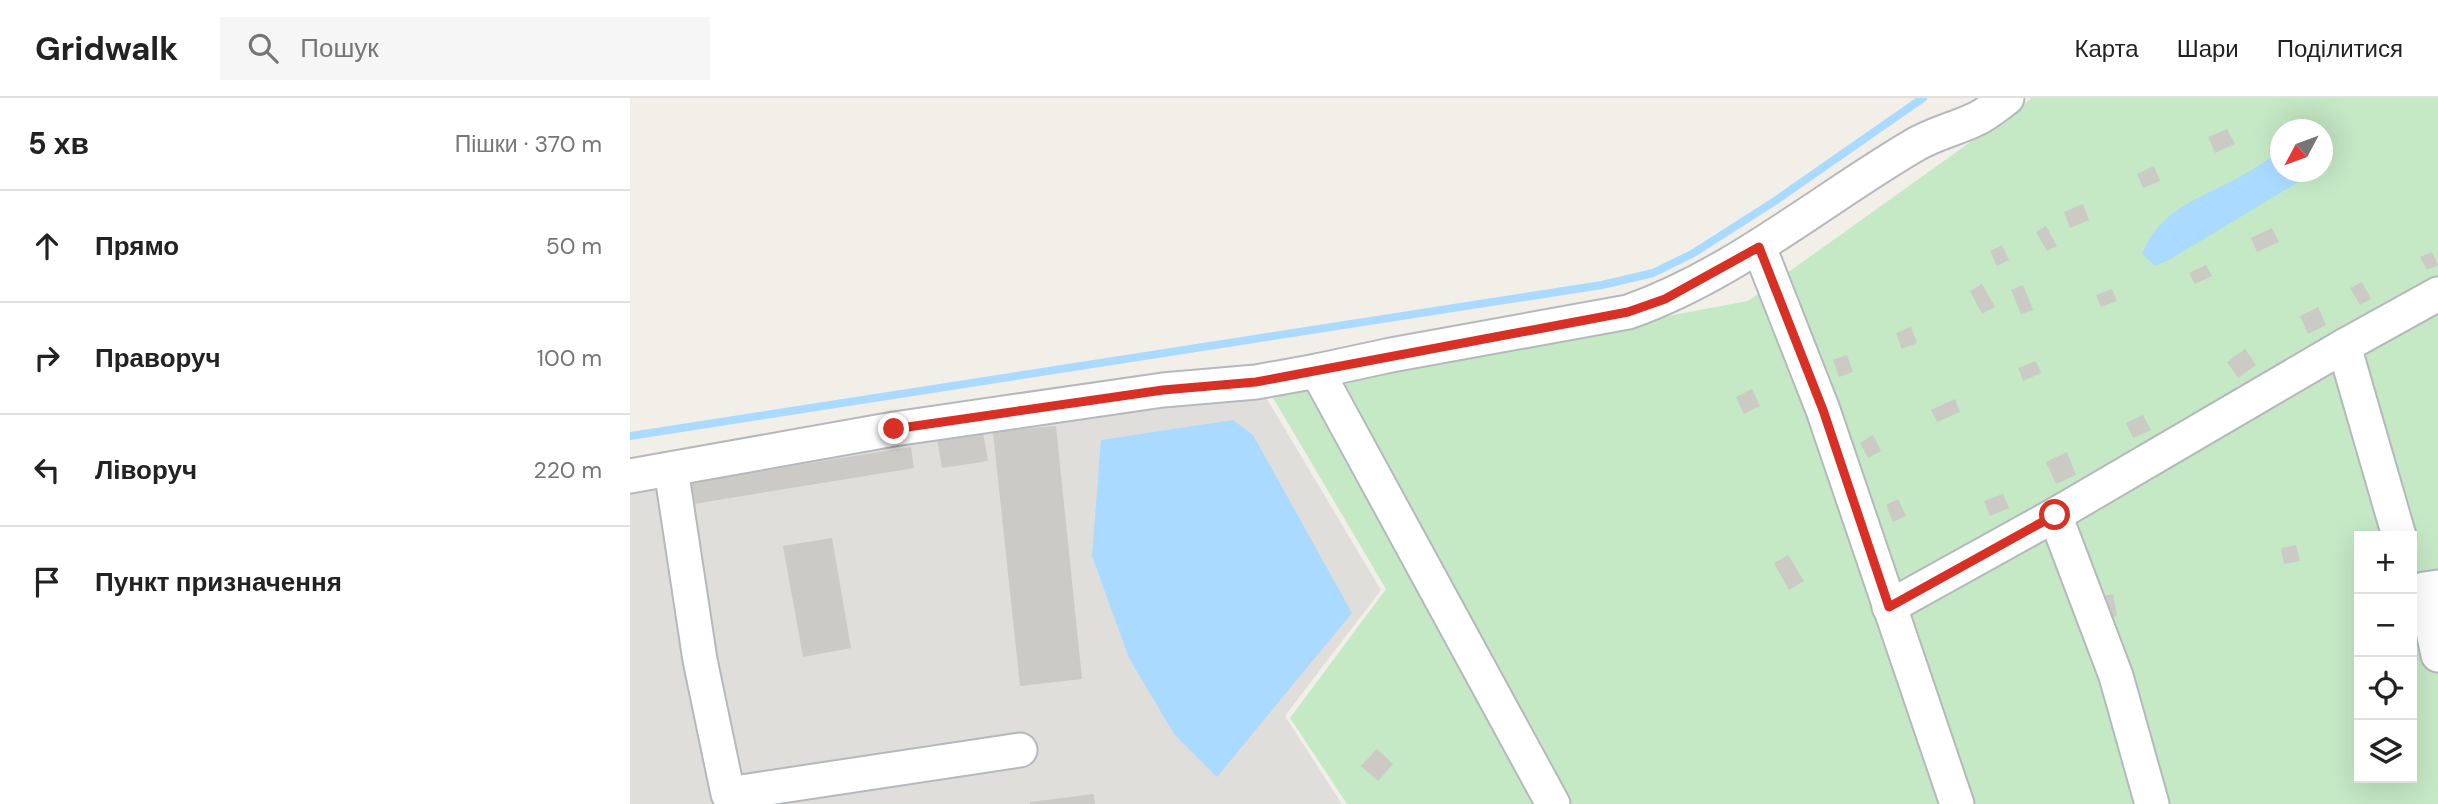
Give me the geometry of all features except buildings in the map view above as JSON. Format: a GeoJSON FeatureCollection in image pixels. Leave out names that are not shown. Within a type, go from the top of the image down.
{"type":"FeatureCollection","features":[{"type":"Feature","properties":{"kind":"street"},"geometry":{"type":"LineString","coordinates":[[630,476],[894,429],[1163,390],[1256,382],[1628,312],[1665,299],[1759,247],[1913,146],[1941,131],[1976,119],[2007,98]]}},
{"type":"Feature","properties":{"kind":"street"},"geometry":{"type":"LineString","coordinates":[[1759,247],[1823,410],[1958,804]]}},
{"type":"Feature","properties":{"kind":"street"},"geometry":{"type":"LineString","coordinates":[[1889,607],[2055,515],[2438,294]]}},
{"type":"Feature","properties":{"kind":"street"},"geometry":{"type":"LineString","coordinates":[[2344,346],[2398,531]]}},
{"type":"Feature","properties":{"kind":"street"},"geometry":{"type":"LineString","coordinates":[[1317,371],[1553,804]]}},
{"type":"Feature","properties":{"kind":"street"},"geometry":{"type":"LineString","coordinates":[[671,468],[700,660],[727,794],[1020,750]]}},
{"type":"Feature","properties":{"kind":"street"},"geometry":{"type":"LineString","coordinates":[[2055,515],[2116,676],[2152,804]]}},
{"type":"Feature","properties":{"kind":"street"},"geometry":{"type":"LineString","coordinates":[[2425,583],[2438,655]]}},
{"type":"Feature","properties":{"kind":"shaded area"},"geometry":{"type":"Polygon","coordinates":[[[1261,389],[1381,590],[1285,716],[1342,804],[630,804],[630,487],[1261,389]]]}},
{"type":"Feature","properties":{"kind":"green space"},"geometry":{"type":"Polygon","coordinates":[[[2032,98],[2438,98],[2438,804],[1347,804],[1290,718],[1386,589],[1269,391],[1748,301],[2032,98]]]}},
{"type":"Feature","properties":{"kind":"water"},"geometry":{"type":"Polygon","coordinates":[[[2270,159],[2270,182],[2298,182],[2169,260],[2155,266],[2142,254],[2149,239],[2170,216],[2196,199],[2270,159]]]}},
{"type":"Feature","properties":{"kind":"water"},"geometry":{"type":"Polygon","coordinates":[[[1233,420],[1253,435],[1352,613],[1217,777],[1174,734],[1129,658],[1092,556],[1101,440],[1233,420]]]}},
{"type":"Feature","properties":{"kind":"waterway"},"geometry":{"type":"LineString","coordinates":[[630,436],[1602,285],[1653,273],[1692,254],[1775,201],[1923,98]]}},
{"type":"Feature","properties":{"kind":"route"},"geometry":{"type":"LineString","coordinates":[[894,429],[1163,390],[1256,382],[1628,312],[1665,299],[1759,247],[1823,410],[1889,607],[2055,515]]}}]}
